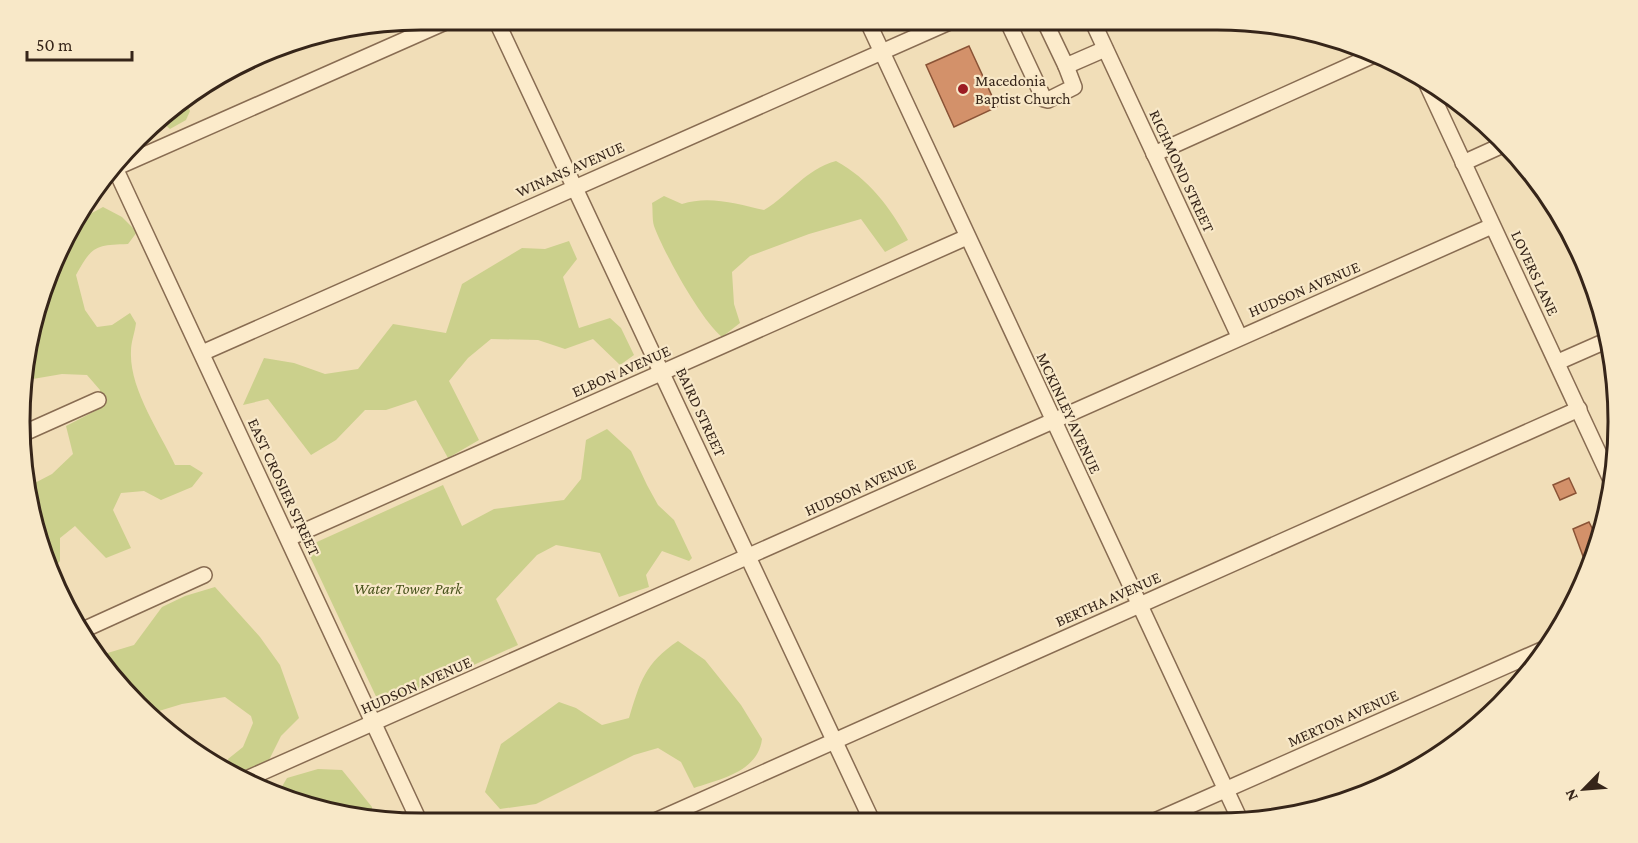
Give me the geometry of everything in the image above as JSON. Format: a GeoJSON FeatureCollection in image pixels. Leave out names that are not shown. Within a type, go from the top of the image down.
{"type":"FeatureCollection","features":[{"type":"Feature","properties":{"kind":"street"},"geometry":{"type":"LineString","coordinates":[[128,162],[427,30]]}},
{"type":"Feature","properties":{"kind":"street","name":"BAIRD STREET"},"geometry":{"type":"LineString","coordinates":[[501,30],[868,813]]}},
{"type":"Feature","properties":{"kind":"street","name":"MCKINLEY AVENUE"},"geometry":{"type":"LineString","coordinates":[[872,30],[1236,812]]}},
{"type":"Feature","properties":{"kind":"street","name":"WINANS AVENUE"},"geometry":{"type":"LineString","coordinates":[[202,353],[932,30]]}},
{"type":"Feature","properties":{"kind":"street"},"geometry":{"type":"LineString","coordinates":[[1012,30],[1044,99],[1048,100],[1074,87],[1049,30]]}},
{"type":"Feature","properties":{"kind":"street","name":"RICHMOND STREET"},"geometry":{"type":"LineString","coordinates":[[1096,30],[1239,336]]}},
{"type":"Feature","properties":{"kind":"street"},"geometry":{"type":"LineString","coordinates":[[1066,66],[1105,49]]}},
{"type":"Feature","properties":{"kind":"street"},"geometry":{"type":"LineString","coordinates":[[1154,154],[1364,59]]}},
{"type":"Feature","properties":{"kind":"street","name":"LOVERS LANE"},"geometry":{"type":"LineString","coordinates":[[1432,94],[1605,467]]}},
{"type":"Feature","properties":{"kind":"street"},"geometry":{"type":"LineString","coordinates":[[1463,163],[1496,148]]}},
{"type":"Feature","properties":{"kind":"street","name":"EAST CROSIER STREET"},"geometry":{"type":"LineString","coordinates":[[118,174],[415,813]]}},
{"type":"Feature","properties":{"kind":"street","name":"HUDSON AVENUE"},"geometry":{"type":"LineString","coordinates":[[255,776],[1054,422],[1239,336],[1286,318],[1492,226]]}},
{"type":"Feature","properties":{"kind":"street","name":"ELBON AVENUE"},"geometry":{"type":"LineString","coordinates":[[289,538],[967,237]]}},
{"type":"Feature","properties":{"kind":"street"},"geometry":{"type":"LineString","coordinates":[[1558,362],[1600,344]]}},
{"type":"Feature","properties":{"kind":"street"},"geometry":{"type":"LineString","coordinates":[[30,430],[98,400]]}},
{"type":"Feature","properties":{"kind":"street","name":"BERTHA AVENUE"},"geometry":{"type":"LineString","coordinates":[[673,813],[1579,409]]}},
{"type":"Feature","properties":{"kind":"street"},"geometry":{"type":"LineString","coordinates":[[89,627],[204,576]]}},
{"type":"Feature","properties":{"kind":"street","name":"MERTON AVENUE"},"geometry":{"type":"LineString","coordinates":[[1173,813],[1531,655]]}},
{"type":"Feature","properties":{"kind":"green space"},"geometry":{"type":"Polygon","coordinates":[[[188,107],[190,111],[186,120],[170,129],[166,125],[188,107]]]}},
{"type":"Feature","properties":{"kind":"green space"},"geometry":{"type":"Polygon","coordinates":[[[836,161],[869,185],[894,216],[908,240],[885,252],[861,219],[809,234],[750,256],[732,272],[734,304],[740,323],[722,337],[694,302],[666,252],[654,226],[652,203],[664,196],[682,204],[713,200],[764,210],[806,176],[836,161]]]}},
{"type":"Feature","properties":{"kind":"green space"},"geometry":{"type":"Polygon","coordinates":[[[103,207],[122,217],[137,232],[128,244],[101,247],[86,258],[76,275],[85,310],[97,327],[112,325],[130,313],[136,323],[131,348],[132,365],[140,395],[175,465],[190,465],[203,473],[192,487],[161,500],[144,491],[121,493],[113,510],[131,548],[106,558],[75,526],[60,538],[60,561],[57,564],[43,523],[35,483],[52,474],[73,454],[66,426],[97,410],[100,390],[87,375],[62,374],[32,379],[33,370],[43,320],[51,296],[70,248],[89,214],[103,207]]]}},
{"type":"Feature","properties":{"kind":"green space"},"geometry":{"type":"Polygon","coordinates":[[[569,241],[577,259],[563,277],[579,328],[610,318],[621,328],[634,355],[620,365],[593,339],[565,349],[538,340],[491,339],[468,358],[449,381],[479,440],[448,458],[416,400],[386,410],[365,410],[336,440],[311,455],[268,399],[243,405],[264,358],[294,363],[325,374],[358,369],[393,324],[446,333],[462,284],[522,248],[545,249],[569,241]]]}},
{"type":"Feature","properties":{"kind":"green space","name":"Water Tower Park"},"geometry":{"type":"Polygon","coordinates":[[[607,429],[631,451],[658,505],[674,520],[692,558],[689,561],[662,551],[646,575],[649,587],[619,597],[600,553],[556,545],[537,555],[496,599],[518,645],[381,707],[307,550],[308,546],[443,485],[462,526],[494,509],[564,500],[581,479],[586,440],[607,429]]]}},
{"type":"Feature","properties":{"kind":"green space"},"geometry":{"type":"Polygon","coordinates":[[[215,587],[260,637],[280,665],[299,718],[281,736],[267,764],[243,770],[229,763],[228,759],[243,747],[253,723],[251,716],[225,697],[182,704],[158,711],[127,680],[106,653],[134,645],[162,607],[185,596],[215,587]]]}},
{"type":"Feature","properties":{"kind":"green space"},"geometry":{"type":"Polygon","coordinates":[[[678,641],[705,660],[741,705],[762,739],[759,750],[746,767],[694,788],[681,762],[658,748],[634,755],[536,804],[500,809],[485,792],[501,744],[559,702],[576,708],[602,725],[629,718],[645,674],[658,657],[678,641]]]}},
{"type":"Feature","properties":{"kind":"green space"},"geometry":{"type":"Polygon","coordinates":[[[318,769],[342,770],[372,807],[372,810],[320,800],[282,787],[287,778],[318,769]]]}},
{"type":"Feature","properties":{"kind":"building"},"geometry":{"type":"Polygon","coordinates":[[[969,46],[997,107],[954,127],[926,65],[969,46]]]}},
{"type":"Feature","properties":{"kind":"building"},"geometry":{"type":"Polygon","coordinates":[[[1569,478],[1576,493],[1560,500],[1553,485],[1569,478]]]}},
{"type":"Feature","properties":{"kind":"building"},"geometry":{"type":"Polygon","coordinates":[[[1589,522],[1593,530],[1583,557],[1573,529],[1589,522]]]}},
{"type":"Feature","properties":{"kind":"place","name":"Macedonia Baptist Church"},"geometry":{"type":"Point","coordinates":[963,89]}}]}
